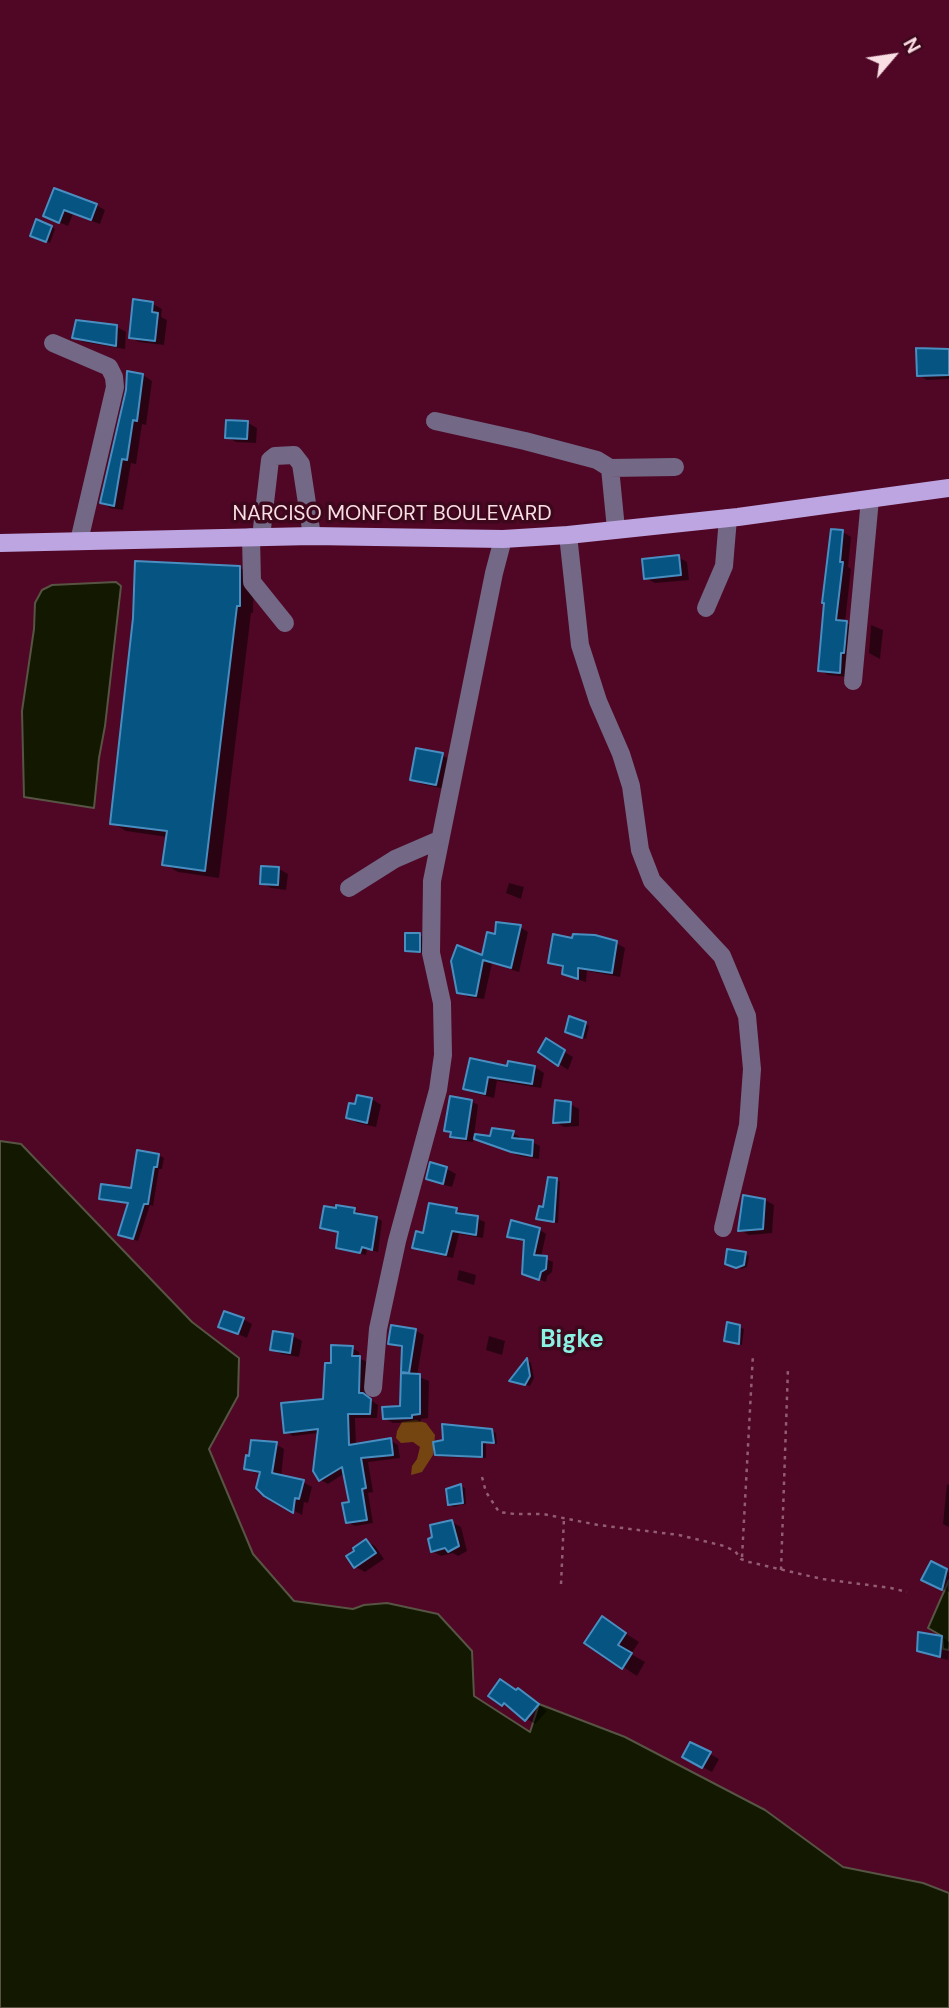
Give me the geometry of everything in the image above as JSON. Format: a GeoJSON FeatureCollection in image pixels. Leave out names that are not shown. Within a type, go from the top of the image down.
{"type":"FeatureCollection","features":[{"type":"Feature","properties":{"kind":"main road","name":"NARCISO MONFORT BOULEVARD"},"geometry":{"type":"LineString","coordinates":[[0,543],[312,536],[503,540],[728,518],[949,488]]}},
{"type":"Feature","properties":{"kind":"street"},"geometry":{"type":"LineString","coordinates":[[53,343],[109,367],[114,376],[115,387],[79,541]]}},
{"type":"Feature","properties":{"kind":"street"},"geometry":{"type":"LineString","coordinates":[[435,421],[569,452],[597,460],[610,468],[675,467]]}},
{"type":"Feature","properties":{"kind":"street"},"geometry":{"type":"LineString","coordinates":[[285,623],[252,582],[256,537],[268,466],[275,456],[294,455],[301,464],[312,536]]}},
{"type":"Feature","properties":{"kind":"street"},"geometry":{"type":"LineString","coordinates":[[610,468],[616,528]]}},
{"type":"Feature","properties":{"kind":"street"},"geometry":{"type":"LineString","coordinates":[[853,681],[870,499]]}},
{"type":"Feature","properties":{"kind":"street"},"geometry":{"type":"LineString","coordinates":[[706,608],[724,566],[728,518]]}},
{"type":"Feature","properties":{"kind":"street"},"geometry":{"type":"LineString","coordinates":[[568,535],[580,645],[598,701],[625,765],[631,786],[640,850],[652,881],[722,956],[747,1016],[752,1069],[748,1125],[723,1228]]}},
{"type":"Feature","properties":{"kind":"street"},"geometry":{"type":"LineString","coordinates":[[373,1388],[378,1329],[397,1241],[438,1090],[443,1055],[442,1003],[431,953],[432,881],[503,540]]}},
{"type":"Feature","properties":{"kind":"street"},"geometry":{"type":"LineString","coordinates":[[349,888],[395,859],[439,840]]}},
{"type":"Feature","properties":{"kind":"path"},"geometry":{"type":"LineString","coordinates":[[741,1559],[753,1354]]}},
{"type":"Feature","properties":{"kind":"path"},"geometry":{"type":"LineString","coordinates":[[781,1570],[788,1368]]}},
{"type":"Feature","properties":{"kind":"path"},"geometry":{"type":"LineString","coordinates":[[482,1477],[486,1492],[499,1512],[543,1514],[598,1525],[679,1535],[734,1551],[741,1559],[781,1570],[907,1592]]}},
{"type":"Feature","properties":{"kind":"path"},"geometry":{"type":"LineString","coordinates":[[561,1584],[564,1518]]}},
{"type":"Feature","properties":{"kind":"shaded area"},"geometry":{"type":"Polygon","coordinates":[[[116,582],[121,586],[94,808],[24,797],[22,711],[34,629],[35,603],[42,590],[52,585],[116,582]]]}},
{"type":"Feature","properties":{"kind":"shaded area"},"geometry":{"type":"Polygon","coordinates":[[[0,1141],[21,1144],[192,1322],[239,1358],[238,1396],[209,1449],[253,1554],[294,1601],[353,1609],[387,1603],[438,1614],[472,1651],[474,1696],[530,1732],[539,1704],[625,1737],[765,1810],[843,1867],[923,1883],[949,1893],[949,2008],[0,2008],[0,1141]]]}},
{"type":"Feature","properties":{"kind":"shaded area"},"geometry":{"type":"Polygon","coordinates":[[[416,1420],[426,1423],[435,1435],[433,1455],[422,1472],[411,1475],[420,1447],[413,1442],[401,1443],[396,1438],[402,1422],[416,1420]]]}},
{"type":"Feature","properties":{"kind":"shaded area"},"geometry":{"type":"Polygon","coordinates":[[[949,1580],[949,1650],[943,1649],[942,1636],[928,1628],[949,1580]]]}},
{"type":"Feature","properties":{"kind":"building"},"geometry":{"type":"Polygon","coordinates":[[[54,188],[97,204],[91,220],[64,210],[59,223],[43,216],[54,188]]]}},
{"type":"Feature","properties":{"kind":"building"},"geometry":{"type":"Polygon","coordinates":[[[36,219],[52,226],[46,242],[30,236],[36,219]]]}},
{"type":"Feature","properties":{"kind":"building"},"geometry":{"type":"Polygon","coordinates":[[[133,299],[153,302],[152,312],[158,313],[155,341],[129,338],[133,299]]]}},
{"type":"Feature","properties":{"kind":"building"},"geometry":{"type":"Polygon","coordinates":[[[76,320],[117,325],[116,346],[72,338],[76,320]]]}},
{"type":"Feature","properties":{"kind":"building"},"geometry":{"type":"Polygon","coordinates":[[[916,348],[949,349],[949,375],[917,376],[916,348]]]}},
{"type":"Feature","properties":{"kind":"building"},"geometry":{"type":"Polygon","coordinates":[[[127,371],[143,374],[137,421],[133,420],[127,460],[122,459],[114,506],[100,503],[126,390],[127,371]]]}},
{"type":"Feature","properties":{"kind":"building"},"geometry":{"type":"Polygon","coordinates":[[[226,420],[248,421],[247,439],[225,438],[226,420]]]}},
{"type":"Feature","properties":{"kind":"building"},"geometry":{"type":"Polygon","coordinates":[[[831,529],[843,530],[840,562],[843,562],[836,620],[847,621],[840,673],[818,671],[822,603],[831,529]]]}},
{"type":"Feature","properties":{"kind":"building"},"geometry":{"type":"Polygon","coordinates":[[[679,555],[681,575],[644,579],[642,559],[679,555]]]}},
{"type":"Feature","properties":{"kind":"building"},"geometry":{"type":"Polygon","coordinates":[[[135,561],[240,566],[240,606],[237,606],[205,871],[162,865],[167,831],[110,824],[133,618],[135,561]]]}},
{"type":"Feature","properties":{"kind":"building"},"geometry":{"type":"Polygon","coordinates":[[[416,748],[443,753],[436,785],[410,780],[416,748]]]}},
{"type":"Feature","properties":{"kind":"building"},"geometry":{"type":"Polygon","coordinates":[[[261,866],[279,867],[278,885],[260,884],[261,866]]]}},
{"type":"Feature","properties":{"kind":"building"},"geometry":{"type":"Polygon","coordinates":[[[496,922],[521,925],[511,968],[483,960],[476,996],[457,993],[451,961],[457,945],[482,955],[487,932],[495,934],[496,922]]]}},
{"type":"Feature","properties":{"kind":"building"},"geometry":{"type":"Polygon","coordinates":[[[405,933],[420,933],[420,952],[405,951],[405,933]]]}},
{"type":"Feature","properties":{"kind":"building"},"geometry":{"type":"Polygon","coordinates":[[[553,934],[572,938],[573,934],[595,935],[617,941],[612,973],[578,968],[578,979],[562,974],[563,966],[548,963],[553,934]]]}},
{"type":"Feature","properties":{"kind":"building"},"geometry":{"type":"Polygon","coordinates":[[[569,1016],[586,1022],[582,1038],[565,1032],[569,1016]]]}},
{"type":"Feature","properties":{"kind":"building"},"geometry":{"type":"Polygon","coordinates":[[[546,1038],[565,1050],[558,1066],[538,1052],[546,1038]]]}},
{"type":"Feature","properties":{"kind":"building"},"geometry":{"type":"Polygon","coordinates":[[[470,1058],[507,1066],[508,1061],[535,1066],[532,1084],[488,1077],[485,1094],[463,1089],[470,1058]]]}},
{"type":"Feature","properties":{"kind":"building"},"geometry":{"type":"Polygon","coordinates":[[[357,1095],[372,1098],[367,1123],[346,1118],[349,1103],[355,1104],[357,1095]]]}},
{"type":"Feature","properties":{"kind":"building"},"geometry":{"type":"Polygon","coordinates":[[[450,1096],[472,1100],[466,1139],[450,1137],[451,1132],[444,1131],[450,1096]]]}},
{"type":"Feature","properties":{"kind":"building"},"geometry":{"type":"Polygon","coordinates":[[[555,1100],[571,1102],[570,1122],[553,1123],[555,1100]]]}},
{"type":"Feature","properties":{"kind":"building"},"geometry":{"type":"Polygon","coordinates":[[[492,1128],[514,1131],[512,1138],[533,1140],[532,1156],[474,1139],[475,1134],[490,1136],[492,1128]]]}},
{"type":"Feature","properties":{"kind":"building"},"geometry":{"type":"Polygon","coordinates":[[[137,1150],[159,1154],[148,1204],[144,1204],[133,1239],[118,1235],[128,1203],[99,1199],[101,1184],[131,1188],[137,1150]]]}},
{"type":"Feature","properties":{"kind":"building"},"geometry":{"type":"Polygon","coordinates":[[[430,1162],[447,1167],[443,1184],[426,1179],[430,1162]]]}},
{"type":"Feature","properties":{"kind":"building"},"geometry":{"type":"Polygon","coordinates":[[[548,1177],[557,1178],[554,1222],[536,1219],[539,1206],[543,1207],[548,1177]]]}},
{"type":"Feature","properties":{"kind":"building"},"geometry":{"type":"Polygon","coordinates":[[[743,1195],[765,1199],[763,1229],[738,1231],[743,1195]]]}},
{"type":"Feature","properties":{"kind":"building"},"geometry":{"type":"Polygon","coordinates":[[[429,1203],[457,1208],[456,1213],[478,1216],[476,1235],[452,1231],[446,1255],[412,1248],[416,1231],[423,1233],[429,1203]]]}},
{"type":"Feature","properties":{"kind":"building"},"geometry":{"type":"Polygon","coordinates":[[[336,1205],[355,1208],[354,1213],[377,1217],[372,1250],[362,1247],[360,1253],[336,1248],[338,1232],[320,1228],[324,1206],[336,1208],[336,1205]]]}},
{"type":"Feature","properties":{"kind":"building"},"geometry":{"type":"Polygon","coordinates":[[[511,1220],[540,1228],[534,1255],[547,1256],[546,1269],[541,1272],[539,1280],[522,1274],[524,1240],[507,1237],[511,1220]]]}},
{"type":"Feature","properties":{"kind":"building"},"geometry":{"type":"Polygon","coordinates":[[[727,1249],[746,1252],[744,1265],[736,1268],[725,1264],[727,1249]]]}},
{"type":"Feature","properties":{"kind":"building"},"geometry":{"type":"Polygon","coordinates":[[[224,1311],[244,1318],[238,1334],[218,1327],[224,1311]]]}},
{"type":"Feature","properties":{"kind":"building"},"geometry":{"type":"Polygon","coordinates":[[[727,1322],[740,1325],[739,1344],[724,1341],[727,1322]]]}},
{"type":"Feature","properties":{"kind":"building"},"geometry":{"type":"Polygon","coordinates":[[[391,1325],[416,1329],[409,1373],[401,1372],[402,1346],[388,1344],[391,1325]]]}},
{"type":"Feature","properties":{"kind":"building"},"geometry":{"type":"Polygon","coordinates":[[[273,1331],[293,1334],[290,1353],[270,1350],[273,1331]]]}},
{"type":"Feature","properties":{"kind":"building"},"geometry":{"type":"Polygon","coordinates":[[[331,1345],[353,1346],[352,1356],[360,1356],[359,1393],[371,1399],[370,1414],[348,1414],[349,1445],[391,1438],[393,1455],[361,1458],[367,1520],[346,1523],[342,1503],[349,1502],[342,1467],[319,1481],[313,1471],[318,1429],[284,1433],[281,1403],[323,1399],[325,1363],[331,1363],[331,1345]]]}},
{"type":"Feature","properties":{"kind":"building"},"geometry":{"type":"Polygon","coordinates":[[[527,1358],[530,1376],[525,1385],[509,1381],[527,1358]]]}},
{"type":"Feature","properties":{"kind":"building"},"geometry":{"type":"Polygon","coordinates":[[[401,1373],[420,1374],[420,1414],[412,1415],[412,1418],[383,1419],[382,1407],[400,1406],[401,1373]]]}},
{"type":"Feature","properties":{"kind":"building"},"geometry":{"type":"Polygon","coordinates":[[[442,1424],[492,1429],[494,1443],[482,1442],[482,1457],[435,1455],[433,1442],[443,1440],[442,1424]]]}},
{"type":"Feature","properties":{"kind":"building"},"geometry":{"type":"Polygon","coordinates":[[[251,1440],[277,1442],[272,1473],[304,1480],[299,1499],[295,1498],[293,1513],[264,1496],[256,1488],[260,1472],[244,1469],[251,1440]]]}},
{"type":"Feature","properties":{"kind":"building"},"geometry":{"type":"Polygon","coordinates":[[[461,1484],[463,1503],[448,1505],[446,1489],[461,1484]]]}},
{"type":"Feature","properties":{"kind":"building"},"geometry":{"type":"Polygon","coordinates":[[[452,1520],[459,1546],[448,1552],[445,1548],[431,1552],[428,1539],[432,1537],[430,1525],[452,1520]]]}},
{"type":"Feature","properties":{"kind":"building"},"geometry":{"type":"Polygon","coordinates":[[[366,1539],[376,1553],[354,1568],[346,1556],[366,1539]]]}},
{"type":"Feature","properties":{"kind":"building"},"geometry":{"type":"Polygon","coordinates":[[[931,1561],[947,1569],[942,1590],[921,1580],[931,1561]]]}},
{"type":"Feature","properties":{"kind":"building"},"geometry":{"type":"Polygon","coordinates":[[[602,1616],[626,1633],[618,1645],[632,1653],[622,1669],[584,1643],[602,1616]]]}},
{"type":"Feature","properties":{"kind":"building"},"geometry":{"type":"Polygon","coordinates":[[[918,1632],[942,1636],[940,1657],[917,1651],[918,1632]]]}},
{"type":"Feature","properties":{"kind":"building"},"geometry":{"type":"Polygon","coordinates":[[[500,1679],[516,1690],[518,1688],[539,1704],[525,1721],[504,1703],[502,1706],[488,1696],[500,1679]]]}},
{"type":"Feature","properties":{"kind":"building"},"geometry":{"type":"Polygon","coordinates":[[[690,1742],[711,1752],[702,1768],[682,1757],[690,1742]]]}},
{"type":"Feature","properties":{"kind":"district","name":"Bigke"},"geometry":{"type":"Point","coordinates":[572,1341]}}]}
